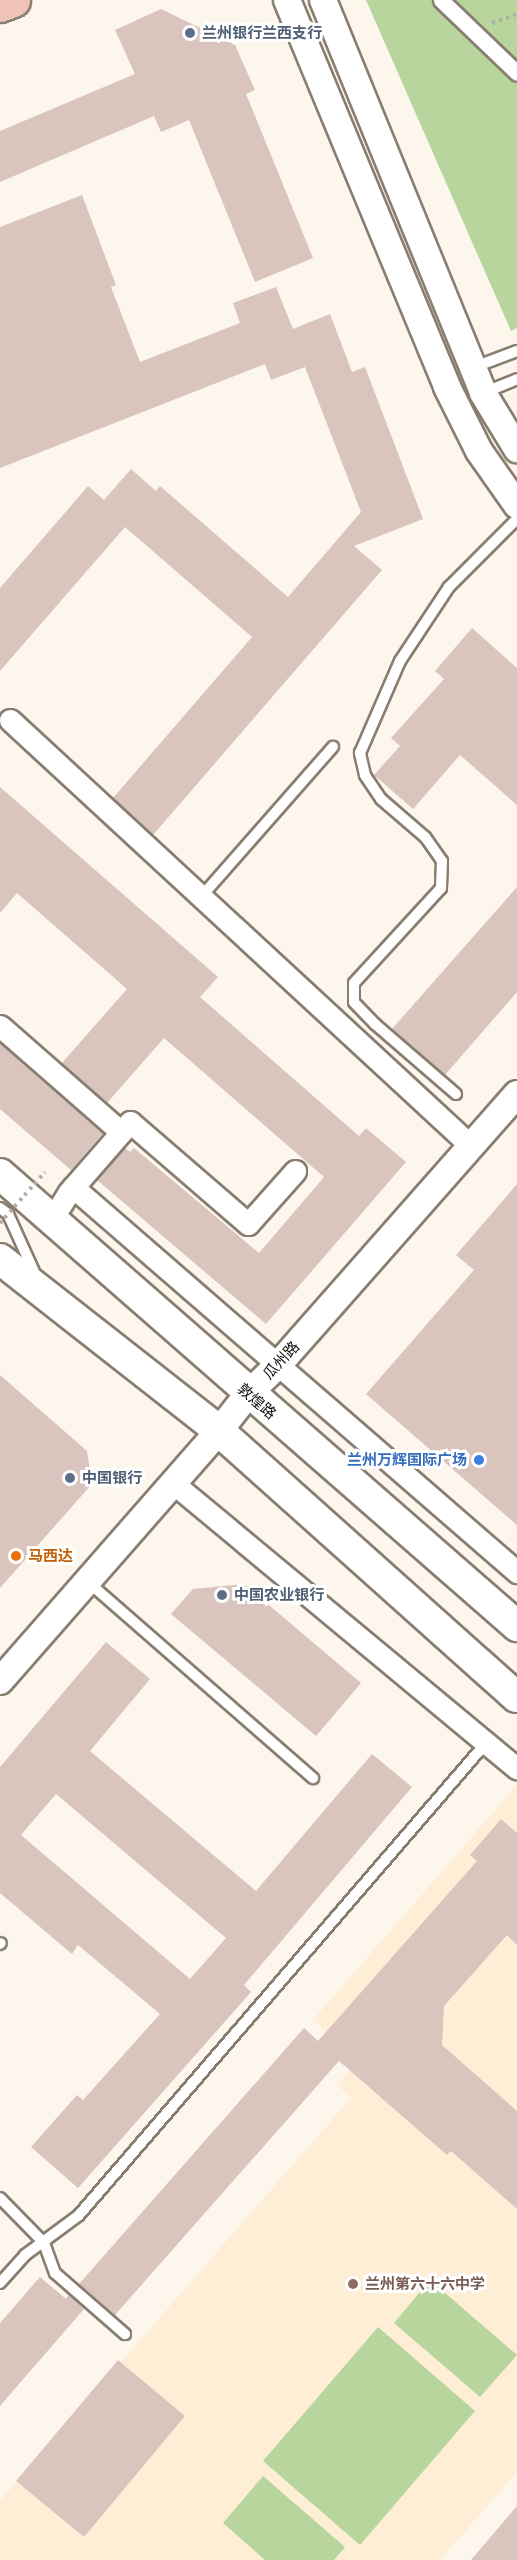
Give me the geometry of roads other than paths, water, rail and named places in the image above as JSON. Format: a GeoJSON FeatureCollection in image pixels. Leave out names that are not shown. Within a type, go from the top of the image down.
{"type":"FeatureCollection","features":[{"type":"Feature","properties":{"kind":"main road"},"geometry":{"type":"LineString","coordinates":[[0,5],[13,0]]}},
{"type":"Feature","properties":{"kind":"main road","name":"敦煌路"},"geometry":{"type":"LineString","coordinates":[[0,1174],[517,1626]]}},
{"type":"Feature","properties":{"kind":"main road"},"geometry":{"type":"LineString","coordinates":[[0,1259],[219,1431],[517,1697]]}},
{"type":"Feature","properties":{"kind":"street"},"geometry":{"type":"LineString","coordinates":[[287,0],[447,387],[479,451],[517,505]]}},
{"type":"Feature","properties":{"kind":"street"},"geometry":{"type":"LineString","coordinates":[[323,0],[472,368],[483,393],[517,449]]}},
{"type":"Feature","properties":{"kind":"street"},"geometry":{"type":"LineString","coordinates":[[441,0],[517,73]]}},
{"type":"Feature","properties":{"kind":"street"},"geometry":{"type":"LineString","coordinates":[[10,720],[471,1146]]}},
{"type":"Feature","properties":{"kind":"street"},"geometry":{"type":"LineString","coordinates":[[0,1026],[122,1132]]}},
{"type":"Feature","properties":{"kind":"street","name":"瓜州路"},"geometry":{"type":"LineString","coordinates":[[0,1681],[249,1394],[279,1364],[517,1094]]}},
{"type":"Feature","properties":{"kind":"street"},"geometry":{"type":"LineString","coordinates":[[52,1219],[73,1187],[130,1122],[248,1224],[295,1171]]}},
{"type":"Feature","properties":{"kind":"street"},"geometry":{"type":"LineString","coordinates":[[73,1187],[517,1572]]}},
{"type":"Feature","properties":{"kind":"street"},"geometry":{"type":"LineString","coordinates":[[173,1483],[517,1770]]}},
{"type":"Feature","properties":{"kind":"lane"},"geometry":{"type":"LineString","coordinates":[[472,368],[517,351]]}},
{"type":"Feature","properties":{"kind":"lane"},"geometry":{"type":"LineString","coordinates":[[483,393],[517,379]]}},
{"type":"Feature","properties":{"kind":"lane"},"geometry":{"type":"LineString","coordinates":[[456,1094],[375,1024],[354,1002],[354,983],[441,888],[442,861],[425,837],[381,799],[365,775],[360,753],[400,661],[449,587],[517,519]]}},
{"type":"Feature","properties":{"kind":"lane"},"geometry":{"type":"LineString","coordinates":[[201,897],[333,747]]}},
{"type":"Feature","properties":{"kind":"lane"},"geometry":{"type":"LineString","coordinates":[[3,1215],[44,1294]]}},
{"type":"Feature","properties":{"kind":"lane"},"geometry":{"type":"LineString","coordinates":[[87,1581],[313,1778]]}},
{"type":"Feature","properties":{"kind":"lane"},"geometry":{"type":"LineString","coordinates":[[0,2283],[25,2254],[44,2243],[79,2215],[486,1743]]}},
{"type":"Feature","properties":{"kind":"lane"},"geometry":{"type":"LineString","coordinates":[[0,2198],[44,2243],[55,2273],[125,2334]]}},
{"type":"Feature","properties":{"kind":"place","name":"兰州银行兰西支行"},"geometry":{"type":"Point","coordinates":[190,33]}},
{"type":"Feature","properties":{"kind":"place","name":"兰州万辉国际广场"},"geometry":{"type":"Point","coordinates":[479,1460]}},
{"type":"Feature","properties":{"kind":"place","name":"中国银行"},"geometry":{"type":"Point","coordinates":[70,1478]}},
{"type":"Feature","properties":{"kind":"place","name":"马西达"},"geometry":{"type":"Point","coordinates":[16,1556]}},
{"type":"Feature","properties":{"kind":"place","name":"中国农业银行"},"geometry":{"type":"Point","coordinates":[222,1595]}},
{"type":"Feature","properties":{"kind":"place","name":"兰州第六十六中学"},"geometry":{"type":"Point","coordinates":[353,2284]}}]}
